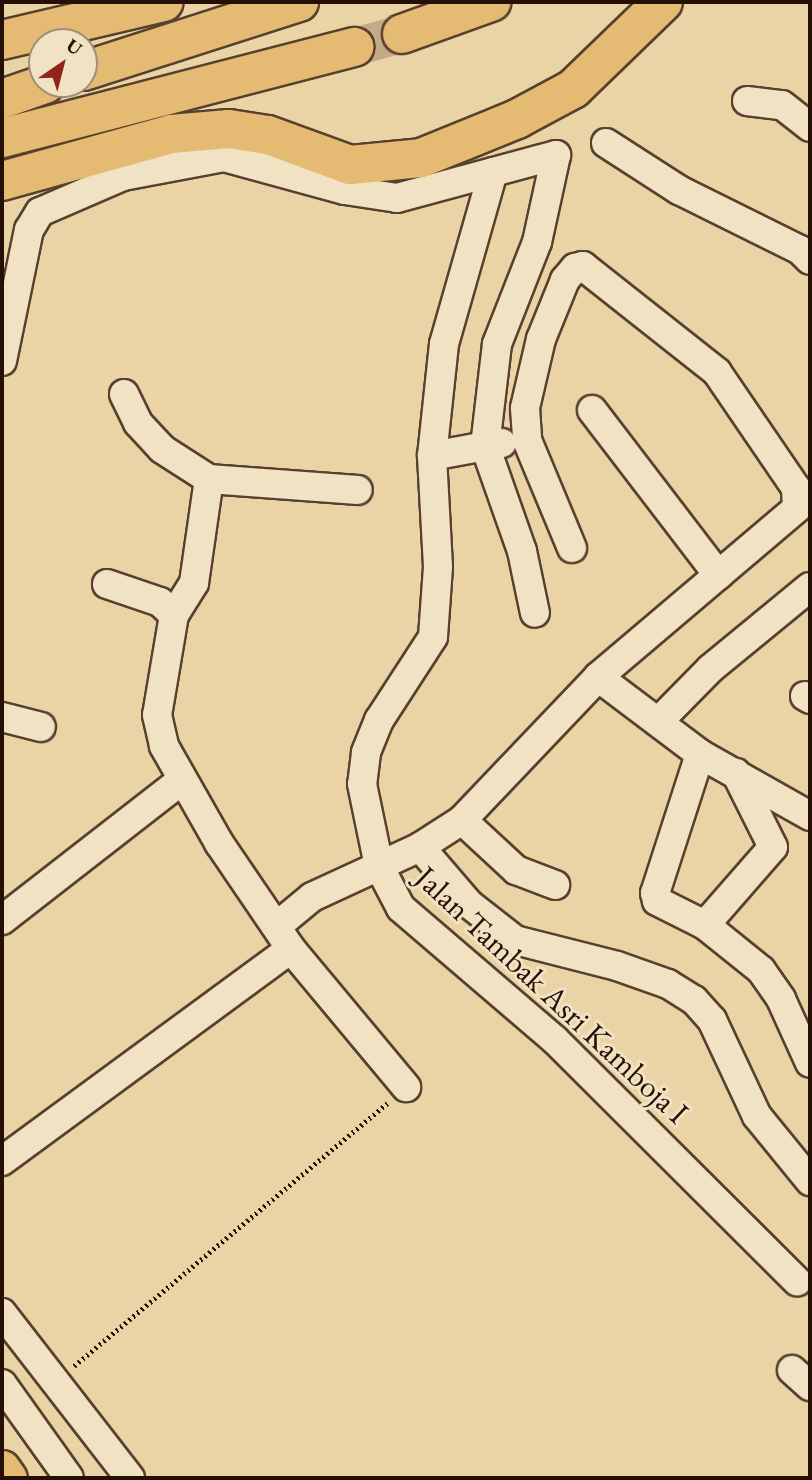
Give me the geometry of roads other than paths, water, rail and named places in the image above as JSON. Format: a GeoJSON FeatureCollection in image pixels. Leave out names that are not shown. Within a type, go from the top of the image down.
{"type":"FeatureCollection","features":[{"type":"Feature","properties":{"kind":"highway"},"geometry":{"type":"LineString","coordinates":[[2,40],[164,2]]}},
{"type":"Feature","properties":{"kind":"highway"},"geometry":{"type":"LineString","coordinates":[[98,67],[299,2]]}},
{"type":"Feature","properties":{"kind":"highway"},"geometry":{"type":"LineString","coordinates":[[402,34],[491,2]]}},
{"type":"Feature","properties":{"kind":"highway"},"geometry":{"type":"LineString","coordinates":[[2,181],[171,134],[229,129],[268,135],[349,165],[421,158],[517,120],[573,89],[663,2]]}},
{"type":"Feature","properties":{"kind":"highway"},"geometry":{"type":"LineString","coordinates":[[2,45],[68,25]]}},
{"type":"Feature","properties":{"kind":"highway"},"geometry":{"type":"LineString","coordinates":[[2,138],[354,47]]}},
{"type":"Feature","properties":{"kind":"highway"},"geometry":{"type":"LineString","coordinates":[[2,99],[28,90]]}},
{"type":"Feature","properties":{"kind":"main road"},"geometry":{"type":"LineString","coordinates":[[2,1468],[9,1478]]}},
{"type":"Feature","properties":{"kind":"street"},"geometry":{"type":"LineString","coordinates":[[747,101],[782,106],[810,127]]}},
{"type":"Feature","properties":{"kind":"street"},"geometry":{"type":"LineString","coordinates":[[606,144],[679,190],[807,250]]}},
{"type":"Feature","properties":{"kind":"street"},"geometry":{"type":"LineString","coordinates":[[2,360],[29,230],[40,212],[123,176],[224,157],[345,190],[397,198],[556,155],[537,242],[497,344],[485,446],[522,551],[535,613]]}},
{"type":"Feature","properties":{"kind":"street","name":"Jalan Tambak Asri Kamboja I"},"geometry":{"type":"LineString","coordinates":[[493,172],[444,344],[432,456],[438,567],[433,637],[379,720],[366,752],[362,784],[379,866],[401,908],[555,1040],[797,1281]]}},
{"type":"Feature","properties":{"kind":"street"},"geometry":{"type":"LineString","coordinates":[[2,1161],[284,938],[312,897],[420,847],[461,820],[598,677],[797,508],[796,488],[717,373],[666,328],[583,266],[565,280],[541,339],[525,408],[527,440],[572,548]]}},
{"type":"Feature","properties":{"kind":"street"},"geometry":{"type":"LineString","coordinates":[[124,394],[138,423],[162,449],[209,479],[358,490]]}},
{"type":"Feature","properties":{"kind":"street"},"geometry":{"type":"LineString","coordinates":[[592,410],[718,575]]}},
{"type":"Feature","properties":{"kind":"street"},"geometry":{"type":"LineString","coordinates":[[432,456],[527,440]]}},
{"type":"Feature","properties":{"kind":"street"},"geometry":{"type":"LineString","coordinates":[[209,479],[194,583],[173,615],[157,715],[164,746],[182,780],[284,938],[406,1087]]}},
{"type":"Feature","properties":{"kind":"street"},"geometry":{"type":"LineString","coordinates":[[107,584],[160,603],[173,615]]}},
{"type":"Feature","properties":{"kind":"street"},"geometry":{"type":"LineString","coordinates":[[658,722],[710,669],[810,587]]}},
{"type":"Feature","properties":{"kind":"street"},"geometry":{"type":"LineString","coordinates":[[598,677],[701,754],[810,816]]}},
{"type":"Feature","properties":{"kind":"street"},"geometry":{"type":"LineString","coordinates":[[2,717],[41,727]]}},
{"type":"Feature","properties":{"kind":"street"},"geometry":{"type":"LineString","coordinates":[[701,754],[655,893],[657,901],[705,925],[761,970],[803,1024],[810,1063]]}},
{"type":"Feature","properties":{"kind":"street"},"geometry":{"type":"LineString","coordinates":[[705,925],[773,847],[736,773]]}},
{"type":"Feature","properties":{"kind":"street"},"geometry":{"type":"LineString","coordinates":[[2,920],[182,780]]}},
{"type":"Feature","properties":{"kind":"street"},"geometry":{"type":"LineString","coordinates":[[461,820],[516,870],[555,884]]}},
{"type":"Feature","properties":{"kind":"street"},"geometry":{"type":"LineString","coordinates":[[420,847],[469,904],[515,940],[617,966],[668,984],[694,1000],[712,1020],[757,1116],[810,1181]]}},
{"type":"Feature","properties":{"kind":"street"},"geometry":{"type":"LineString","coordinates":[[2,1313],[130,1478]]}},
{"type":"Feature","properties":{"kind":"street"},"geometry":{"type":"LineString","coordinates":[[2,1384],[69,1478]]}},
{"type":"Feature","properties":{"kind":"tunnel"},"geometry":{"type":"LineString","coordinates":[[354,47],[402,34]]}}]}
